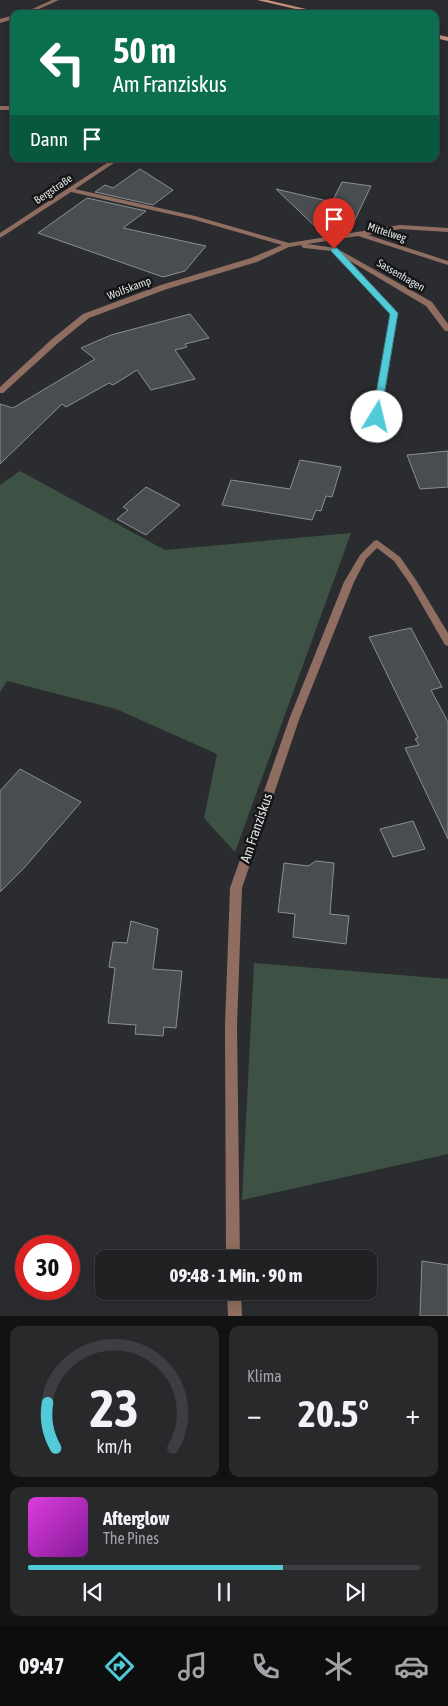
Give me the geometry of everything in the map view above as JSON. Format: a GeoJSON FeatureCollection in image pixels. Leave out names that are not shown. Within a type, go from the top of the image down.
{"type":"FeatureCollection","features":[{"type":"Feature","properties":{"kind":"street"},"geometry":{"type":"LineString","coordinates":[[32,10],[56,0]]}},
{"type":"Feature","properties":{"kind":"street"},"geometry":{"type":"LineString","coordinates":[[260,0],[307,10]]}},
{"type":"Feature","properties":{"kind":"street","name":"Bergstraße"},"geometry":{"type":"LineString","coordinates":[[0,236],[112,162]]}},
{"type":"Feature","properties":{"kind":"street","name":"Wolfskamp"},"geometry":{"type":"LineString","coordinates":[[70,190],[193,217],[288,245],[334,249]]}},
{"type":"Feature","properties":{"kind":"street"},"geometry":{"type":"LineString","coordinates":[[358,234],[400,227],[448,230]]}},
{"type":"Feature","properties":{"kind":"street","name":"Mittelweg"},"geometry":{"type":"LineString","coordinates":[[288,245],[358,234],[448,263]]}},
{"type":"Feature","properties":{"kind":"street","name":"Wolfskamp"},"geometry":{"type":"LineString","coordinates":[[0,391],[55,341],[86,316],[164,287],[254,260],[288,245]]}},
{"type":"Feature","properties":{"kind":"street"},"geometry":{"type":"LineString","coordinates":[[334,249],[394,313],[377,417]]}},
{"type":"Feature","properties":{"kind":"street","name":"Sassenhagen"},"geometry":{"type":"LineString","coordinates":[[334,249],[429,304],[448,329]]}},
{"type":"Feature","properties":{"kind":"street","name":"Am Franziskus"},"geometry":{"type":"LineString","coordinates":[[233,1250],[231,1025],[236,888],[295,717],[349,582],[363,557],[377,543],[396,559],[413,582],[448,642]]}},
{"type":"Feature","properties":{"kind":"street"},"geometry":{"type":"LineString","coordinates":[[234,1300],[235,1316]]}},
{"type":"Feature","properties":{"kind":"green space"},"geometry":{"type":"Polygon","coordinates":[[[20,471],[165,550],[351,533],[235,852],[204,818],[217,754],[116,709],[7,681],[0,692],[0,485],[20,471]]]}},
{"type":"Feature","properties":{"kind":"green space"},"geometry":{"type":"Polygon","coordinates":[[[254,963],[448,979],[448,1154],[242,1200],[254,963]]]}},
{"type":"Feature","properties":{"kind":"building"},"geometry":{"type":"Polygon","coordinates":[[[140,169],[173,190],[153,205],[95,192],[105,185],[113,188],[140,169]]]}},
{"type":"Feature","properties":{"kind":"building"},"geometry":{"type":"Polygon","coordinates":[[[342,182],[371,186],[352,226],[322,233],[276,189],[332,202],[342,182]]]}},
{"type":"Feature","properties":{"kind":"building"},"geometry":{"type":"Polygon","coordinates":[[[87,198],[146,211],[123,228],[206,246],[185,271],[163,277],[38,233],[87,198]]]}},
{"type":"Feature","properties":{"kind":"building"},"geometry":{"type":"Polygon","coordinates":[[[190,314],[209,338],[185,344],[187,347],[175,350],[195,379],[151,390],[137,370],[113,385],[109,383],[66,407],[62,404],[0,464],[0,404],[13,408],[95,359],[81,348],[111,335],[190,314]]]}},
{"type":"Feature","properties":{"kind":"building"},"geometry":{"type":"Polygon","coordinates":[[[448,451],[448,487],[420,489],[407,455],[448,451]]]}},
{"type":"Feature","properties":{"kind":"building"},"geometry":{"type":"Polygon","coordinates":[[[300,460],[341,467],[332,497],[326,496],[321,511],[316,510],[312,520],[222,505],[231,480],[290,489],[300,460]]]}},
{"type":"Feature","properties":{"kind":"building"},"geometry":{"type":"Polygon","coordinates":[[[146,487],[180,505],[146,535],[117,519],[128,510],[123,507],[146,487]]]}},
{"type":"Feature","properties":{"kind":"building"},"geometry":{"type":"Polygon","coordinates":[[[411,628],[442,687],[431,690],[448,722],[448,839],[405,748],[419,745],[415,739],[418,738],[369,637],[411,628]]]}},
{"type":"Feature","properties":{"kind":"building"},"geometry":{"type":"Polygon","coordinates":[[[20,769],[81,802],[24,868],[0,892],[0,791],[20,769]]]}},
{"type":"Feature","properties":{"kind":"building"},"geometry":{"type":"Polygon","coordinates":[[[413,821],[425,849],[393,857],[380,829],[413,821]]]}},
{"type":"Feature","properties":{"kind":"building"},"geometry":{"type":"Polygon","coordinates":[[[316,861],[334,863],[330,914],[349,916],[346,944],[293,937],[295,914],[278,912],[284,863],[308,866],[316,861]]]}},
{"type":"Feature","properties":{"kind":"building"},"geometry":{"type":"Polygon","coordinates":[[[131,921],[158,929],[153,969],[182,971],[176,1028],[164,1027],[163,1036],[135,1034],[136,1025],[108,1023],[115,968],[109,967],[113,942],[127,943],[131,921]]]}},
{"type":"Feature","properties":{"kind":"building"},"geometry":{"type":"Polygon","coordinates":[[[422,1261],[448,1265],[448,1316],[420,1316],[422,1261]]]}},
{"type":"Feature","properties":{"kind":"route"},"geometry":{"type":"LineString","coordinates":[[334,249],[394,313],[377,417]]}}]}
